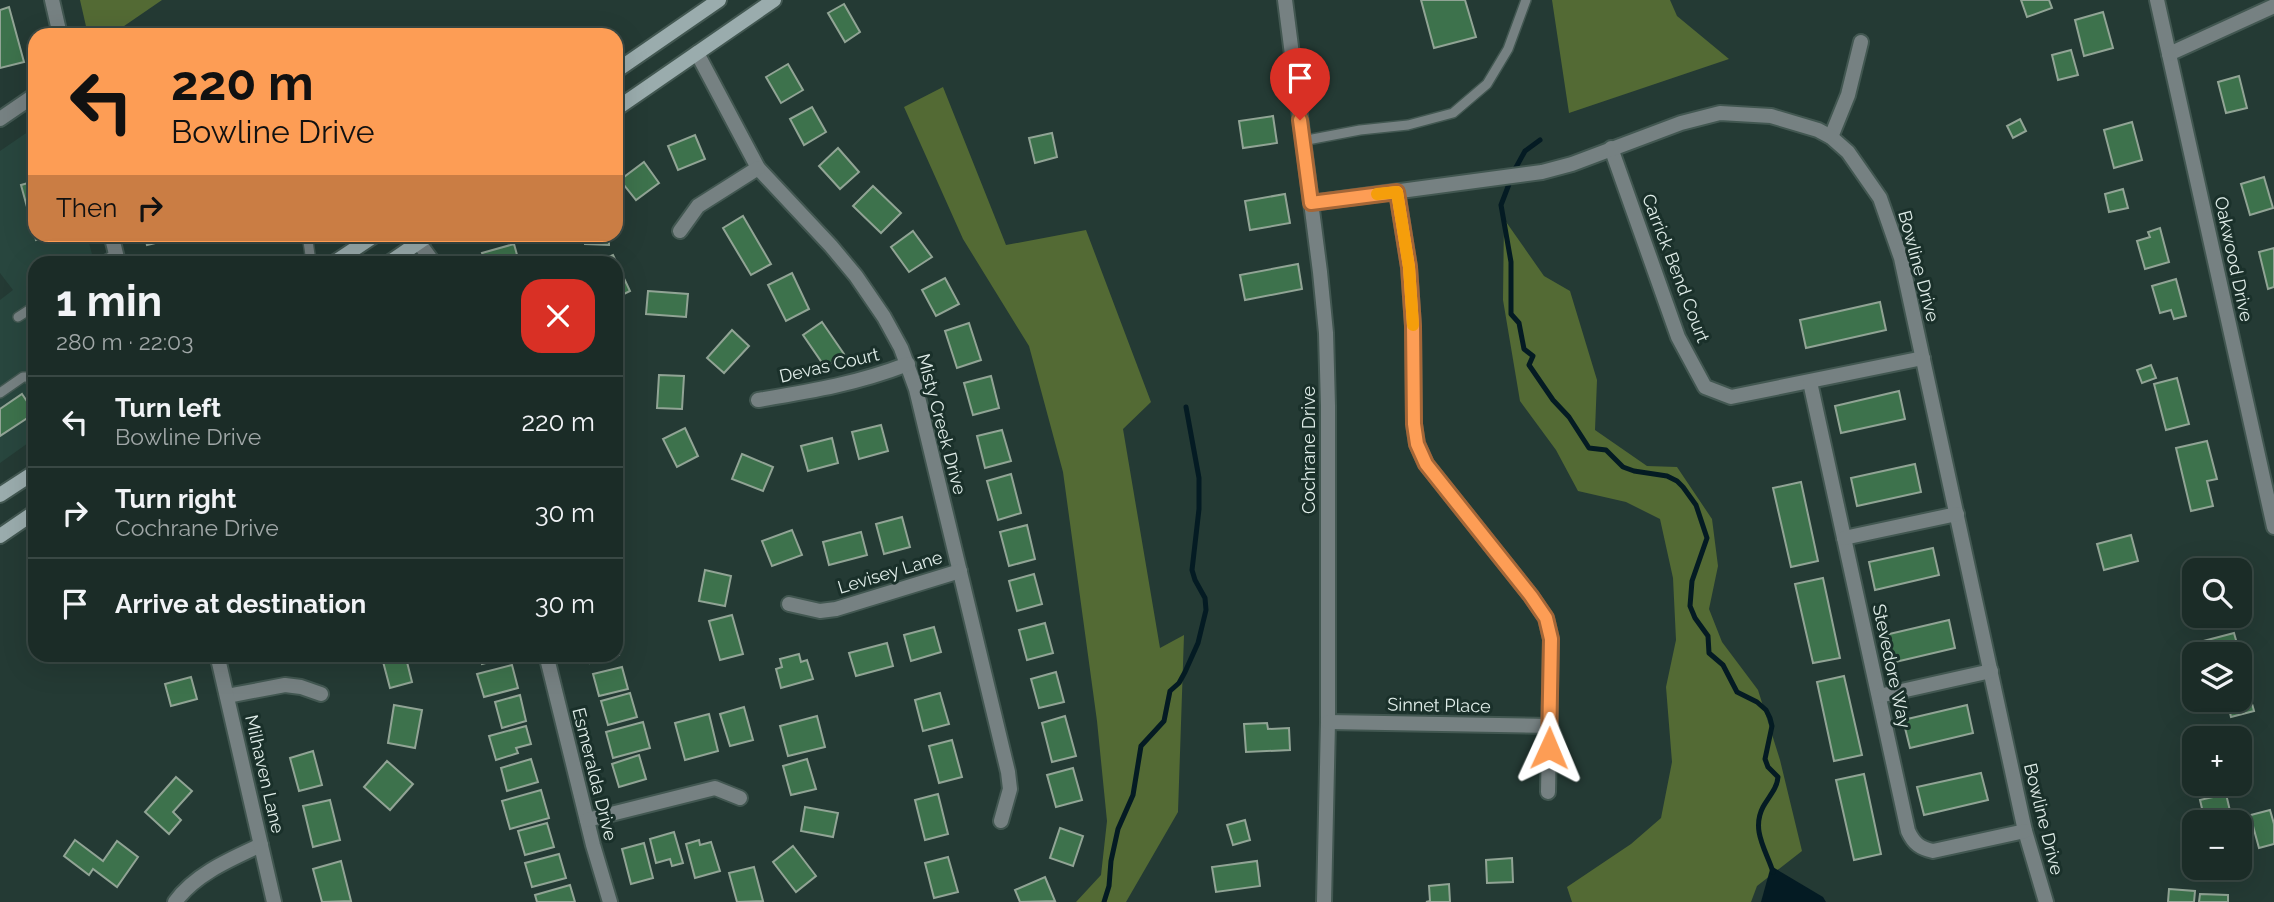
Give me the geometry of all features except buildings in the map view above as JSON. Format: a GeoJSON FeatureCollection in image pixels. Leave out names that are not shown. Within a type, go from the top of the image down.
{"type":"FeatureCollection","features":[{"type":"Feature","properties":{"kind":"main road"},"geometry":{"type":"LineString","coordinates":[[623,66],[719,0]]}},
{"type":"Feature","properties":{"kind":"main road"},"geometry":{"type":"LineString","coordinates":[[623,104],[774,0]]}},
{"type":"Feature","properties":{"kind":"main road"},"geometry":{"type":"LineString","coordinates":[[344,256],[365,242]]}},
{"type":"Feature","properties":{"kind":"main road"},"geometry":{"type":"LineString","coordinates":[[399,256],[420,242]]}},
{"type":"Feature","properties":{"kind":"main road"},"geometry":{"type":"LineString","coordinates":[[2,489],[28,475]]}},
{"type":"Feature","properties":{"kind":"main road"},"geometry":{"type":"LineString","coordinates":[[0,536],[28,517]]}},
{"type":"Feature","properties":{"kind":"street"},"geometry":{"type":"LineString","coordinates":[[52,0],[59,28]]}},
{"type":"Feature","properties":{"kind":"street","name":"Cochrane Drive"},"geometry":{"type":"LineString","coordinates":[[1285,0],[1325,321],[1328,406],[1328,722],[1324,902]]}},
{"type":"Feature","properties":{"kind":"street","name":"Oakwood Drive"},"geometry":{"type":"LineString","coordinates":[[2157,0],[2274,527]]}},
{"type":"Feature","properties":{"kind":"street"},"geometry":{"type":"LineString","coordinates":[[2169,54],[2274,6]]}},
{"type":"Feature","properties":{"kind":"street"},"geometry":{"type":"LineString","coordinates":[[1831,137],[1848,95],[1861,42]]}},
{"type":"Feature","properties":{"kind":"street","name":"Misty Creek Drive"},"geometry":{"type":"LineString","coordinates":[[696,53],[758,168],[856,276],[884,317],[908,364],[1008,772],[1010,789],[1001,821]]}},
{"type":"Feature","properties":{"kind":"street"},"geometry":{"type":"LineString","coordinates":[[0,119],[28,100]]}},
{"type":"Feature","properties":{"kind":"street","name":"Bowline Drive"},"geometry":{"type":"LineString","coordinates":[[1311,203],[1542,172],[1573,164],[1681,122],[1720,113],[1771,116],[1818,130],[1848,152],[1880,198],[1901,258],[2025,831],[2046,902]]}},
{"type":"Feature","properties":{"kind":"street","name":"Carrick Bend Court"},"geometry":{"type":"LineString","coordinates":[[1611,148],[1678,337],[1705,387],[1731,397],[1923,358]]}},
{"type":"Feature","properties":{"kind":"street"},"geometry":{"type":"LineString","coordinates":[[680,231],[698,206],[758,168]]}},
{"type":"Feature","properties":{"kind":"street"},"geometry":{"type":"LineString","coordinates":[[1397,192],[1409,267],[1417,444],[1426,464],[1546,618],[1551,639],[1548,792]]}},
{"type":"Feature","properties":{"kind":"street","name":"Devas Court"},"geometry":{"type":"LineString","coordinates":[[758,400],[823,390],[881,375],[908,364]]}},
{"type":"Feature","properties":{"kind":"street","name":"Stevedore Way"},"geometry":{"type":"LineString","coordinates":[[1810,382],[1908,831],[1913,842],[1933,852],[2025,831]]}},
{"type":"Feature","properties":{"kind":"street"},"geometry":{"type":"LineString","coordinates":[[1844,538],[1957,514]]}},
{"type":"Feature","properties":{"kind":"street","name":"Levisey Lane"},"geometry":{"type":"LineString","coordinates":[[789,604],[820,611],[836,609],[960,571]]}},
{"type":"Feature","properties":{"kind":"street","name":"Milhaven Lane"},"geometry":{"type":"LineString","coordinates":[[219,662],[274,902]]}},
{"type":"Feature","properties":{"kind":"street","name":"Esmeralda Drive"},"geometry":{"type":"LineString","coordinates":[[548,662],[610,902]]}},
{"type":"Feature","properties":{"kind":"street"},"geometry":{"type":"LineString","coordinates":[[1879,696],[1991,671]]}},
{"type":"Feature","properties":{"kind":"street"},"geometry":{"type":"LineString","coordinates":[[228,696],[285,685],[302,687],[321,694]]}},
{"type":"Feature","properties":{"kind":"street","name":"Sinnet Place"},"geometry":{"type":"LineString","coordinates":[[1328,722],[1550,726]]}},
{"type":"Feature","properties":{"kind":"street"},"geometry":{"type":"LineString","coordinates":[[587,820],[715,788],[740,799]]}},
{"type":"Feature","properties":{"kind":"street"},"geometry":{"type":"LineString","coordinates":[[175,902],[196,880],[261,845]]}},
{"type":"Feature","properties":{"kind":"lane"},"geometry":{"type":"LineString","coordinates":[[1302,141],[1360,130],[1408,125],[1453,113],[1487,84],[1508,50],[1526,0]]}},
{"type":"Feature","properties":{"kind":"lane"},"geometry":{"type":"LineString","coordinates":[[18,317],[28,311]]}},
{"type":"Feature","properties":{"kind":"lane"},"geometry":{"type":"LineString","coordinates":[[0,393],[23,377],[28,377]]}},
{"type":"Feature","properties":{"kind":"shaded area"},"geometry":{"type":"Polygon","coordinates":[[[28,132],[28,242],[89,242],[92,256],[28,256],[28,443],[0,463],[0,300],[13,290],[0,273],[0,151],[28,132]]]}},
{"type":"Feature","properties":{"kind":"green space"},"geometry":{"type":"Polygon","coordinates":[[[80,0],[162,0],[121,28],[86,28],[80,0]]]}},
{"type":"Feature","properties":{"kind":"green space"},"geometry":{"type":"Polygon","coordinates":[[[1552,0],[1670,0],[1677,16],[1729,59],[1569,113],[1552,0]]]}},
{"type":"Feature","properties":{"kind":"green space"},"geometry":{"type":"Polygon","coordinates":[[[943,87],[1006,245],[1086,230],[1151,402],[1123,429],[1160,648],[1184,635],[1178,812],[1126,902],[1076,902],[1101,875],[1107,821],[1097,721],[1063,472],[1029,346],[963,239],[904,107],[943,87]]]}},
{"type":"Feature","properties":{"kind":"green space"},"geometry":{"type":"Polygon","coordinates":[[[1504,219],[1544,276],[1570,291],[1597,380],[1595,430],[1647,466],[1677,467],[1712,519],[1718,566],[1709,609],[1722,642],[1758,690],[1780,760],[1802,851],[1757,886],[1751,902],[1572,902],[1567,887],[1631,844],[1661,818],[1672,762],[1666,687],[1676,640],[1673,578],[1660,519],[1626,502],[1578,491],[1556,450],[1520,401],[1503,300],[1504,219]]]}},
{"type":"Feature","properties":{"kind":"water"},"geometry":{"type":"Polygon","coordinates":[[[1771,866],[1823,897],[1826,902],[1761,902],[1771,866]]]}},
{"type":"Feature","properties":{"kind":"waterway"},"geometry":{"type":"LineString","coordinates":[[1540,140],[1525,151],[1501,205],[1511,262],[1511,314],[1519,323],[1524,349],[1533,356],[1529,365],[1589,448],[1606,450],[1623,467],[1667,476],[1677,481],[1696,505],[1707,538],[1692,581],[1690,606],[1708,636],[1709,653],[1723,665],[1737,692],[1766,710],[1772,726],[1765,759],[1768,767],[1778,777],[1760,815],[1759,832],[1773,872]]}},
{"type":"Feature","properties":{"kind":"waterway"},"geometry":{"type":"LineString","coordinates":[[1104,902],[1118,829],[1133,795],[1141,746],[1164,721],[1170,691],[1179,683],[1198,643],[1206,610],[1205,598],[1192,570],[1199,509],[1199,478],[1186,407]]}},
{"type":"Feature","properties":{"kind":"slow traffic"},"geometry":{"type":"LineString","coordinates":[[1377,194],[1397,192],[1409,267],[1413,325]]}},
{"type":"Feature","properties":{"kind":"route"},"geometry":{"type":"LineString","coordinates":[[1300,120],[1311,203],[1397,192],[1409,267],[1417,444],[1426,464],[1546,618],[1551,639],[1549,748]]}}]}
